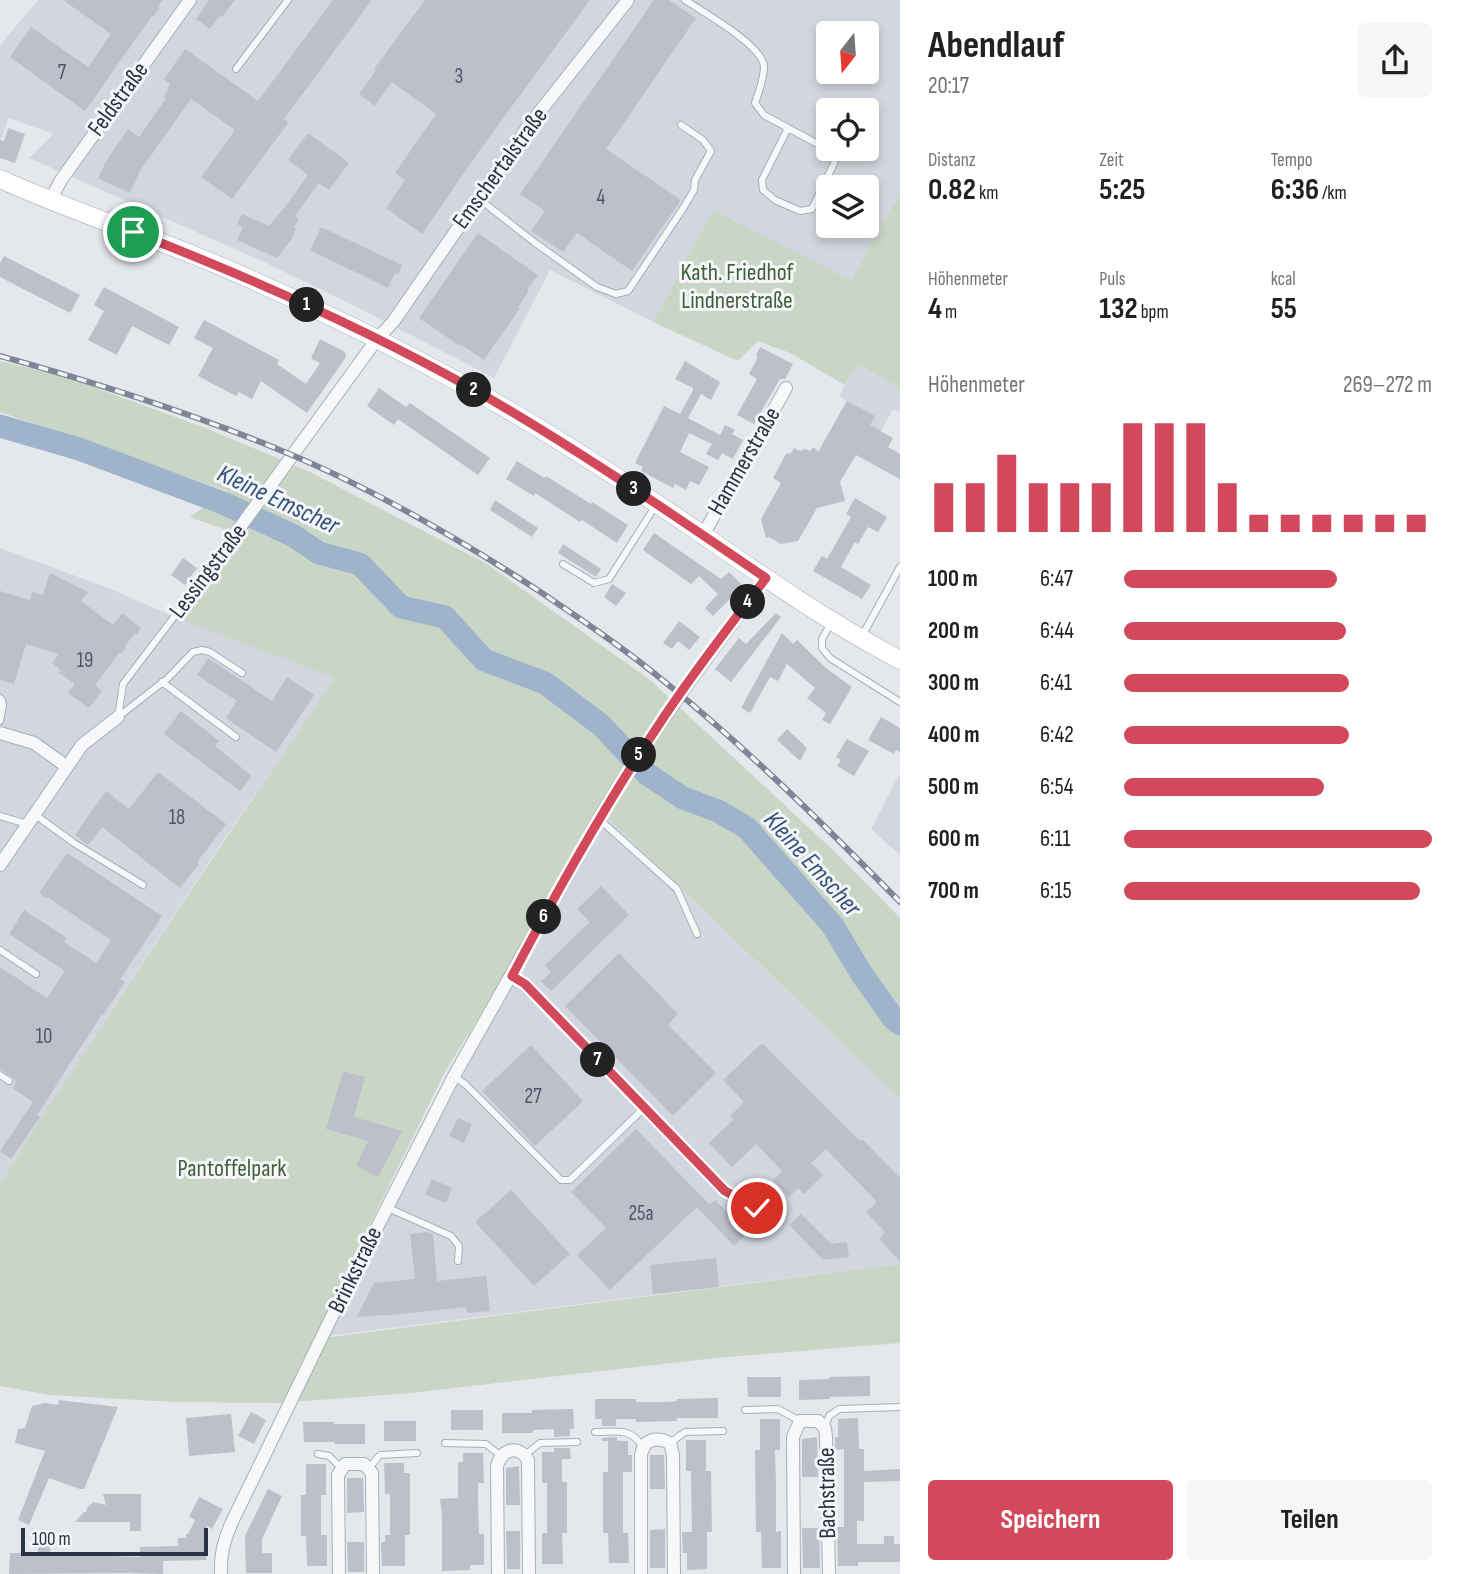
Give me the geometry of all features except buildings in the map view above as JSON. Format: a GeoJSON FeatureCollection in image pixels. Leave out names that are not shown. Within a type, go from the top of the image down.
{"type":"FeatureCollection","features":[{"type":"Feature","properties":{"kind":"street","name":"Feldstraße"},"geometry":{"type":"LineString","coordinates":[[51,201],[61,180],[190,0]]}},
{"type":"Feature","properties":{"kind":"street","name":"Emschertalstraße"},"geometry":{"type":"LineString","coordinates":[[377,339],[393,322],[530,124],[628,0]]}},
{"type":"Feature","properties":{"kind":"street"},"geometry":{"type":"LineString","coordinates":[[0,178],[51,201],[236,273],[377,339],[515,414],[579,453],[832,622],[900,660]]}},
{"type":"Feature","properties":{"kind":"street","name":"Lessingstraße"},"geometry":{"type":"LineString","coordinates":[[193,592],[377,339]]}},
{"type":"Feature","properties":{"kind":"street","name":"Hammerstraße"},"geometry":{"type":"LineString","coordinates":[[703,535],[786,388]]}},
{"type":"Feature","properties":{"kind":"street","name":"Brinkstraße"},"geometry":{"type":"LineString","coordinates":[[221,1574],[223,1544],[231,1524],[386,1207],[454,1076],[599,818],[629,770],[659,724],[766,578]]}},
{"type":"Feature","properties":{"kind":"street"},"geometry":{"type":"LineString","coordinates":[[0,865],[82,745],[118,716]]}},
{"type":"Feature","properties":{"kind":"street"},"geometry":{"type":"LineString","coordinates":[[0,733],[34,743],[66,766]]}},
{"type":"Feature","properties":{"kind":"street"},"geometry":{"type":"LineString","coordinates":[[512,976],[525,984],[725,1191],[757,1208]]}},
{"type":"Feature","properties":{"kind":"street","name":"Bachstraße"},"geometry":{"type":"LineString","coordinates":[[794,1574],[793,1437],[800,1421],[818,1421],[825,1427],[827,1437],[829,1574]]}},
{"type":"Feature","properties":{"kind":"street"},"geometry":{"type":"LineString","coordinates":[[641,1574],[641,1455],[646,1442],[662,1439],[670,1443],[673,1455],[674,1574]]}},
{"type":"Feature","properties":{"kind":"street"},"geometry":{"type":"LineString","coordinates":[[498,1574],[497,1466],[501,1456],[508,1451],[519,1451],[525,1455],[529,1466],[529,1574]]}},
{"type":"Feature","properties":{"kind":"street"},"geometry":{"type":"LineString","coordinates":[[339,1574],[338,1475],[345,1464],[364,1464],[372,1473],[373,1574]]}},
{"type":"Feature","properties":{"kind":"lane"},"geometry":{"type":"LineString","coordinates":[[236,69],[288,0]]}},
{"type":"Feature","properties":{"kind":"lane"},"geometry":{"type":"LineString","coordinates":[[685,0],[759,53],[764,63],[763,77],[755,103],[764,115],[838,155],[812,209],[800,211],[775,200],[763,190],[762,180],[788,128]]}},
{"type":"Feature","properties":{"kind":"lane"},"geometry":{"type":"LineString","coordinates":[[478,198],[597,287],[616,294],[628,292],[684,208],[711,150],[704,140],[681,125]]}},
{"type":"Feature","properties":{"kind":"lane"},"geometry":{"type":"LineString","coordinates":[[564,564],[594,583],[609,579],[657,503]]}},
{"type":"Feature","properties":{"kind":"lane"},"geometry":{"type":"LineString","coordinates":[[861,639],[900,567]]}},
{"type":"Feature","properties":{"kind":"lane","name":"Lessingstraße"},"geometry":{"type":"LineString","coordinates":[[118,716],[123,684],[193,592]]}},
{"type":"Feature","properties":{"kind":"lane"},"geometry":{"type":"LineString","coordinates":[[832,622],[822,639],[822,648],[830,658],[900,702]]}},
{"type":"Feature","properties":{"kind":"lane"},"geometry":{"type":"LineString","coordinates":[[118,716],[162,682],[193,652],[210,652],[242,673]]}},
{"type":"Feature","properties":{"kind":"lane"},"geometry":{"type":"LineString","coordinates":[[162,682],[236,737]]}},
{"type":"Feature","properties":{"kind":"lane"},"geometry":{"type":"LineString","coordinates":[[0,698],[4,706],[0,721]]}},
{"type":"Feature","properties":{"kind":"lane"},"geometry":{"type":"LineString","coordinates":[[0,816],[30,819],[143,885]]}},
{"type":"Feature","properties":{"kind":"lane"},"geometry":{"type":"LineString","coordinates":[[599,818],[677,889],[697,934]]}},
{"type":"Feature","properties":{"kind":"lane"},"geometry":{"type":"LineString","coordinates":[[0,950],[36,974]]}},
{"type":"Feature","properties":{"kind":"lane"},"geometry":{"type":"LineString","coordinates":[[0,1075],[9,1081]]}},
{"type":"Feature","properties":{"kind":"lane"},"geometry":{"type":"LineString","coordinates":[[454,1076],[561,1180],[570,1180],[645,1107]]}},
{"type":"Feature","properties":{"kind":"lane"},"geometry":{"type":"LineString","coordinates":[[386,1207],[452,1236],[459,1246],[458,1261]]}},
{"type":"Feature","properties":{"kind":"lane"},"geometry":{"type":"LineString","coordinates":[[825,1427],[829,1416],[839,1409],[900,1407]]}},
{"type":"Feature","properties":{"kind":"lane"},"geometry":{"type":"LineString","coordinates":[[745,1410],[778,1409],[800,1421]]}},
{"type":"Feature","properties":{"kind":"lane"},"geometry":{"type":"LineString","coordinates":[[670,1443],[685,1432],[723,1431]]}},
{"type":"Feature","properties":{"kind":"lane"},"geometry":{"type":"LineString","coordinates":[[595,1432],[628,1432],[637,1438],[643,1447]]}},
{"type":"Feature","properties":{"kind":"lane"},"geometry":{"type":"LineString","coordinates":[[446,1443],[486,1444],[501,1456]]}},
{"type":"Feature","properties":{"kind":"lane"},"geometry":{"type":"LineString","coordinates":[[525,1455],[540,1443],[577,1443]]}},
{"type":"Feature","properties":{"kind":"lane"},"geometry":{"type":"LineString","coordinates":[[368,1469],[380,1455],[417,1453]]}},
{"type":"Feature","properties":{"kind":"lane"},"geometry":{"type":"LineString","coordinates":[[318,1454],[329,1456],[341,1468]]}},
{"type":"Feature","properties":{"kind":"shaded area"},"geometry":{"type":"Polygon","coordinates":[[[38,0],[900,0],[900,193],[879,230],[879,175],[816,175],[816,238],[875,238],[851,280],[713,210],[653,322],[550,270],[494,378],[262,261],[29,158],[54,134],[9,118],[0,141],[0,45],[38,0]]]}},
{"type":"Feature","properties":{"kind":"shaded area"},"geometry":{"type":"Polygon","coordinates":[[[857,364],[900,388],[900,412],[893,409],[874,443],[854,451],[827,436],[847,401],[839,396],[857,364]]]}},
{"type":"Feature","properties":{"kind":"shaded area"},"geometry":{"type":"Polygon","coordinates":[[[0,548],[336,677],[217,850],[46,1110],[0,1185],[0,548]]]}},
{"type":"Feature","properties":{"kind":"shaded area"},"geometry":{"type":"Polygon","coordinates":[[[900,773],[900,855],[871,829],[900,773]]]}},
{"type":"Feature","properties":{"kind":"shaded area"},"geometry":{"type":"Polygon","coordinates":[[[605,815],[900,1099],[900,1264],[334,1335],[321,1339],[335,1310],[605,815]]]}},
{"type":"Feature","properties":{"kind":"green space","name":"Kath. Friedhof Lindnerstraße"},"geometry":{"type":"Polygon","coordinates":[[[900,193],[900,388],[857,364],[845,385],[790,353],[758,341],[738,361],[653,322],[713,210],[851,280],[875,238],[879,238],[879,230],[900,193]]]}},
{"type":"Feature","properties":{"kind":"green space","name":"Pantoffelpark"},"geometry":{"type":"Polygon","coordinates":[[[0,361],[69,378],[208,429],[308,471],[487,564],[649,679],[834,851],[900,918],[900,1099],[605,815],[446,1070],[315,1339],[900,1264],[900,1343],[715,1358],[411,1393],[279,1403],[174,1402],[50,1395],[0,1386],[0,1185],[46,1110],[335,678],[174,617],[237,534],[190,517],[227,491],[0,412],[0,361]]]}},
{"type":"Feature","properties":{"kind":"waterway","name":"Kleine Emscher"},"geometry":{"type":"LineString","coordinates":[[0,426],[79,449],[223,503],[294,536],[319,553],[360,564],[401,607],[445,617],[484,660],[545,683],[601,725],[647,774],[683,798],[718,811],[747,828],[833,926],[861,973],[900,1024]]}},
{"type":"Feature","properties":{"kind":"railway"},"geometry":{"type":"LineString","coordinates":[[0,356],[139,398],[275,448],[377,495],[476,551],[587,624],[665,682],[756,761],[900,902]]}},
{"type":"Feature","properties":{"kind":"route"},"geometry":{"type":"LineString","coordinates":[[133,232],[236,273],[331,316],[470,388],[609,472],[766,578],[690,680],[629,770],[512,976],[525,984],[725,1191],[757,1208]]}}]}
